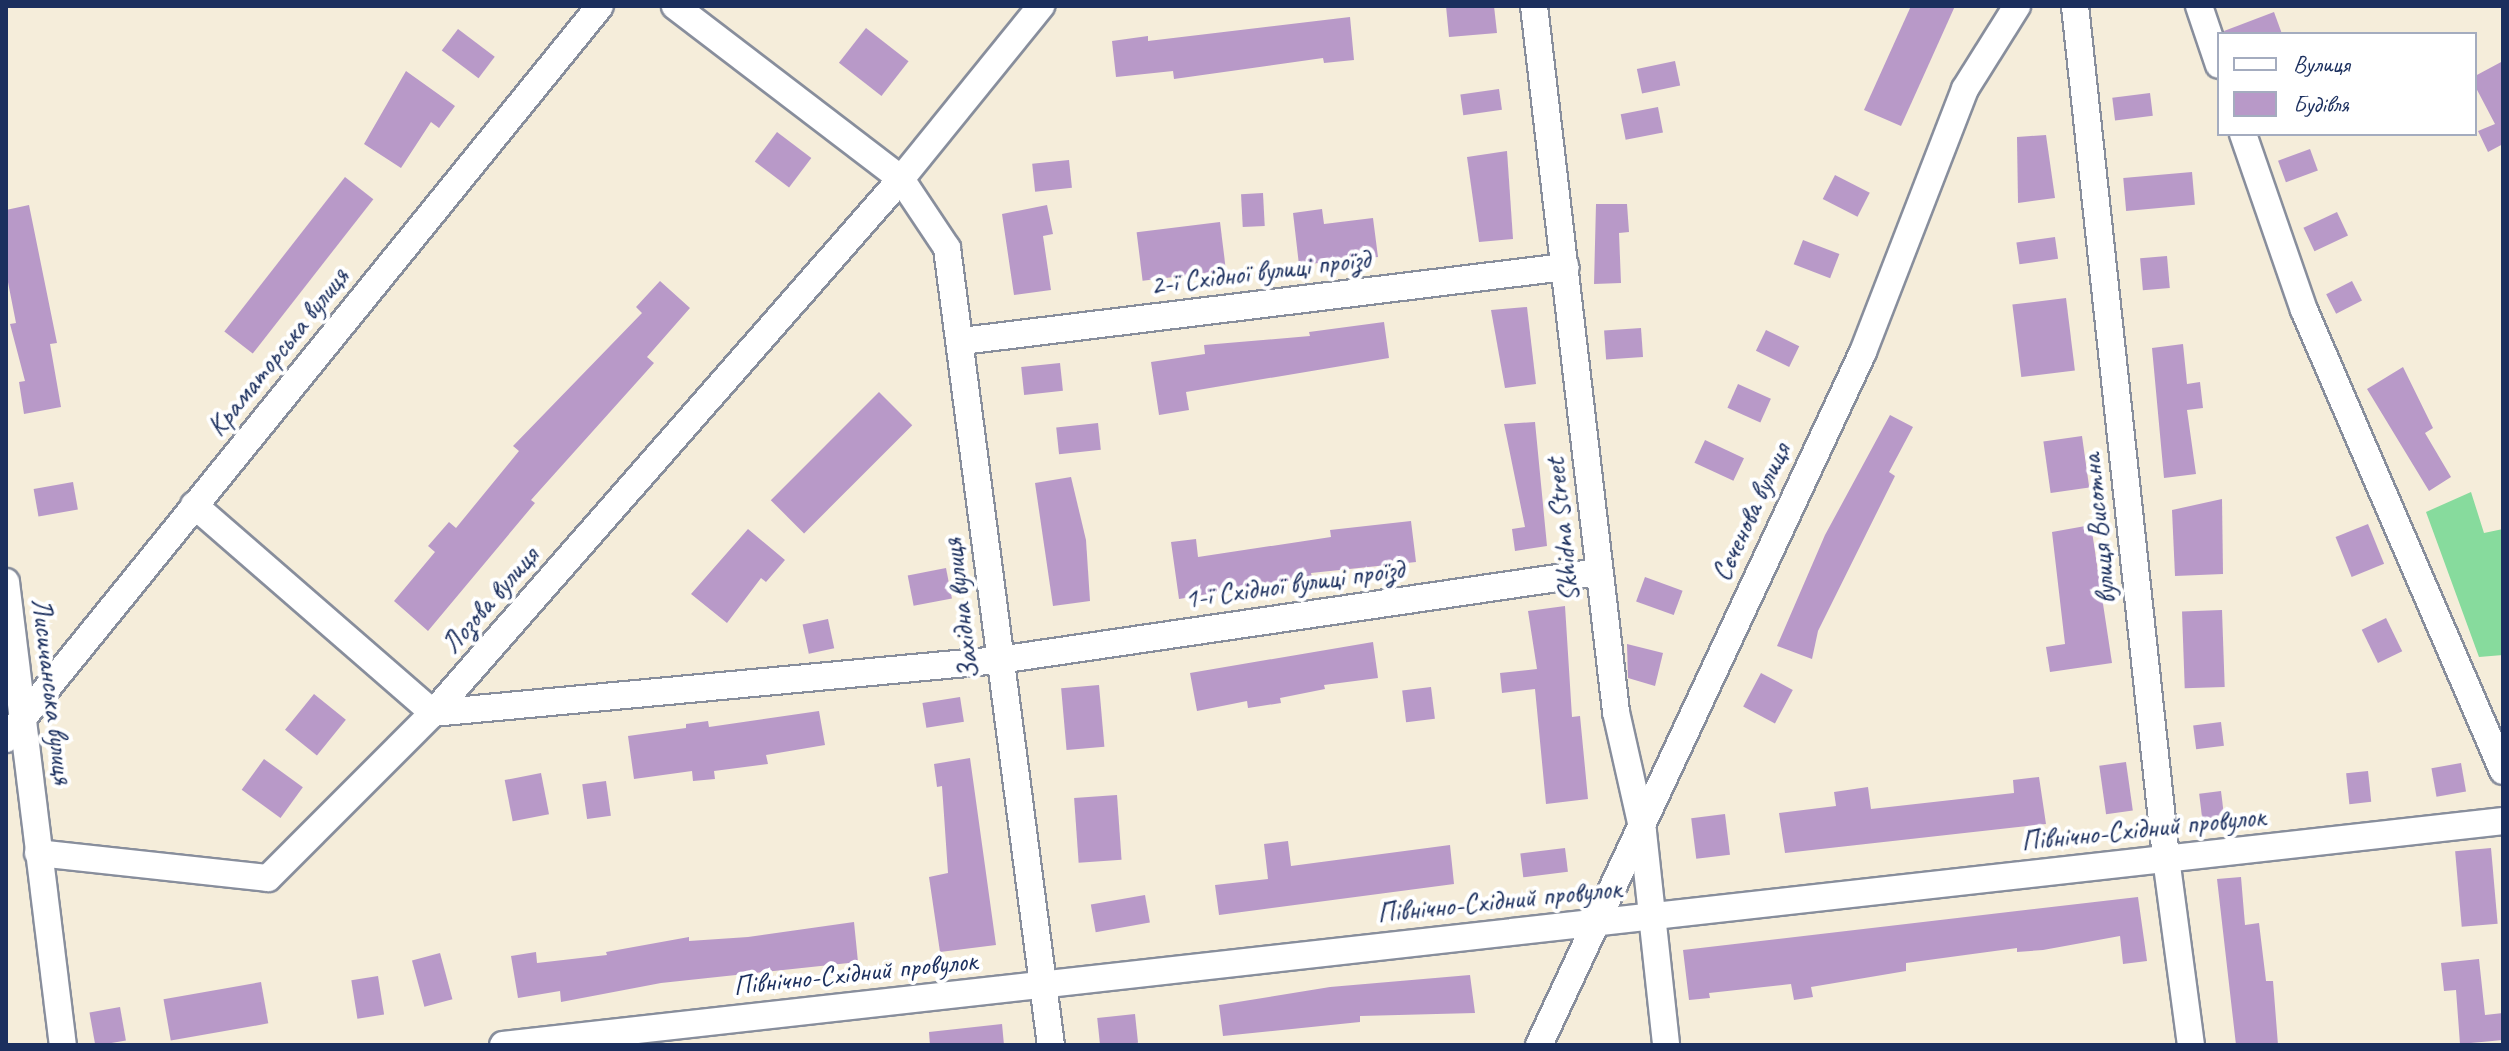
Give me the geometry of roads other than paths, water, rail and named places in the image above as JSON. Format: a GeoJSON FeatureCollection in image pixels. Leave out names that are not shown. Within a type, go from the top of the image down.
{"type":"FeatureCollection","features":[{"type":"Feature","properties":{"kind":"street","name":"Краматорська вулиця"},"geometry":{"type":"LineString","coordinates":[[6,739],[600,6]]}},
{"type":"Feature","properties":{"kind":"street","name":"Західна вулиця"},"geometry":{"type":"LineString","coordinates":[[675,6],[901,179],[947,248],[962,341],[999,660],[1051,1045]]}},
{"type":"Feature","properties":{"kind":"street","name":"Лозова вулиця"},"geometry":{"type":"LineString","coordinates":[[38,853],[268,878],[433,713],[901,179],[1041,6]]}},
{"type":"Feature","properties":{"kind":"street","name":"Skhidna Street"},"geometry":{"type":"LineString","coordinates":[[1534,6],[1598,572],[1616,712],[1640,820],[1666,1045]]}},
{"type":"Feature","properties":{"kind":"street","name":"Сєченова вулиця"},"geometry":{"type":"LineString","coordinates":[[1539,1045],[1601,922],[1640,820],[1863,352],[1965,89],[2017,6]]}},
{"type":"Feature","properties":{"kind":"street","name":"вулиця Висотна"},"geometry":{"type":"LineString","coordinates":[[2075,6],[2166,858],[2191,1045]]}},
{"type":"Feature","properties":{"kind":"street"},"geometry":{"type":"LineString","coordinates":[[2199,6],[2217,59]]}},
{"type":"Feature","properties":{"kind":"street"},"geometry":{"type":"LineString","coordinates":[[2244,136],[2304,310],[2503,771]]}},
{"type":"Feature","properties":{"kind":"street","name":"2-ї Східної вулиці проїзд"},"geometry":{"type":"LineString","coordinates":[[962,341],[1565,267]]}},
{"type":"Feature","properties":{"kind":"street"},"geometry":{"type":"LineString","coordinates":[[194,505],[433,713]]}},
{"type":"Feature","properties":{"kind":"street","name":"1-ї Східної вулиці проїзд"},"geometry":{"type":"LineString","coordinates":[[433,713],[999,660],[1598,572]]}},
{"type":"Feature","properties":{"kind":"street","name":"Лисичанська вулиця"},"geometry":{"type":"LineString","coordinates":[[6,582],[25,713],[38,853],[63,1045]]}},
{"type":"Feature","properties":{"kind":"street","name":"Північно-Східний провулок"},"geometry":{"type":"LineString","coordinates":[[503,1045],[2503,821]]}}]}
